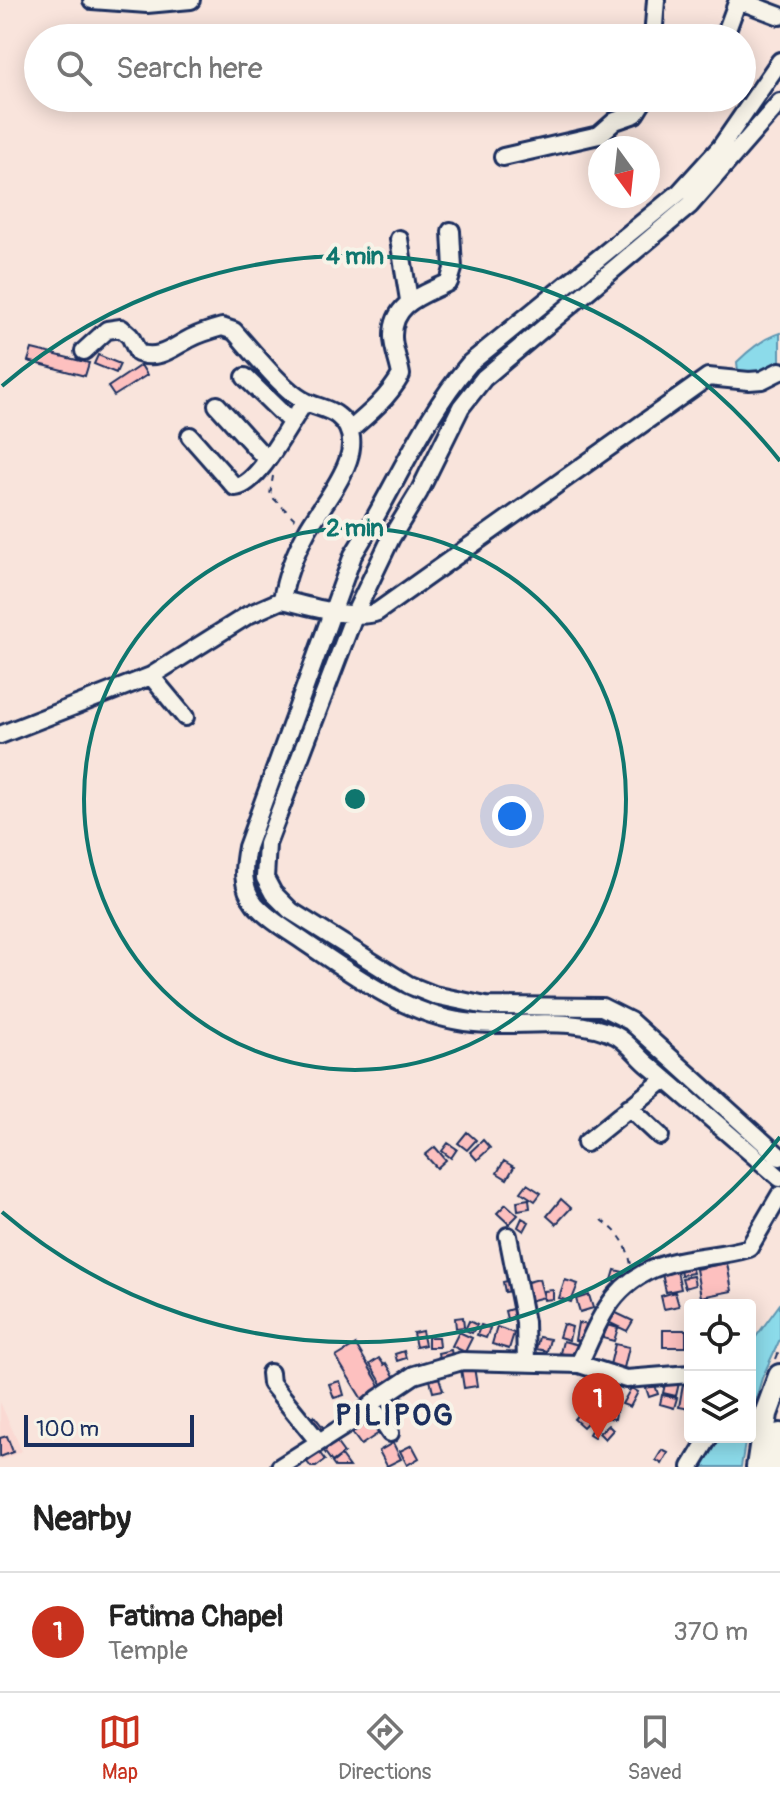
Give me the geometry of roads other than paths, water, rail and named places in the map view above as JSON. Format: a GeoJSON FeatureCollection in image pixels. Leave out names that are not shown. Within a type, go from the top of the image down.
{"type":"FeatureCollection","features":[{"type":"Feature","properties":{"kind":"highway"},"geometry":{"type":"LineString","coordinates":[[758,1467],[766,1414],[780,1376]]}},
{"type":"Feature","properties":{"kind":"highway"},"geometry":{"type":"LineString","coordinates":[[774,1467],[780,1435]]}},
{"type":"Feature","properties":{"kind":"street"},"geometry":{"type":"LineString","coordinates":[[92,0],[147,4],[191,0]]}},
{"type":"Feature","properties":{"kind":"street"},"geometry":{"type":"LineString","coordinates":[[654,24],[656,0]]}},
{"type":"Feature","properties":{"kind":"street"},"geometry":{"type":"LineString","coordinates":[[729,24],[738,0],[780,16]]}},
{"type":"Feature","properties":{"kind":"street"},"geometry":{"type":"LineString","coordinates":[[756,96],[780,61]]}},
{"type":"Feature","properties":{"kind":"street"},"geometry":{"type":"LineString","coordinates":[[780,102],[690,205],[484,378],[461,407],[355,613],[267,844],[265,878],[273,893],[291,911],[409,985],[434,995],[486,1006],[602,1007],[630,1021],[780,1157]]}},
{"type":"Feature","properties":{"kind":"street"},"geometry":{"type":"LineString","coordinates":[[503,157],[599,135],[615,121],[636,112]]}},
{"type":"Feature","properties":{"kind":"street"},"geometry":{"type":"LineString","coordinates":[[745,112],[720,148],[680,192],[470,363],[446,391],[353,555],[247,847],[242,870],[245,886],[255,904],[274,922],[354,975],[425,1012],[463,1022],[486,1024],[591,1026],[619,1037],[780,1178]]}},
{"type":"Feature","properties":{"kind":"street"},"geometry":{"type":"LineString","coordinates":[[349,431],[376,408],[401,375],[393,336],[395,323],[409,300],[449,282],[453,269],[451,231]]}},
{"type":"Feature","properties":{"kind":"street"},"geometry":{"type":"LineString","coordinates":[[399,239],[409,300]]}},
{"type":"Feature","properties":{"kind":"street"},"geometry":{"type":"LineString","coordinates":[[84,351],[107,330],[121,328],[130,336],[138,353],[149,357],[168,352],[193,337],[222,327],[234,331],[305,402],[338,416],[349,431],[352,445],[348,462],[308,529],[286,576],[282,600]]}},
{"type":"Feature","properties":{"kind":"street"},"geometry":{"type":"LineString","coordinates":[[0,735],[151,676],[248,615],[282,600],[333,611],[369,615],[377,612],[708,377],[762,380],[780,371]]}},
{"type":"Feature","properties":{"kind":"street"},"geometry":{"type":"LineString","coordinates":[[245,377],[291,422]]}},
{"type":"Feature","properties":{"kind":"street"},"geometry":{"type":"LineString","coordinates":[[190,436],[235,487],[246,484],[267,460],[305,402]]}},
{"type":"Feature","properties":{"kind":"street"},"geometry":{"type":"LineString","coordinates":[[217,405],[267,460]]}},
{"type":"Feature","properties":{"kind":"street"},"geometry":{"type":"LineString","coordinates":[[151,676],[185,717]]}},
{"type":"Feature","properties":{"kind":"street"},"geometry":{"type":"LineString","coordinates":[[586,1143],[665,1079]]}},
{"type":"Feature","properties":{"kind":"street"},"geometry":{"type":"LineString","coordinates":[[629,1107],[660,1136]]}},
{"type":"Feature","properties":{"kind":"street"},"geometry":{"type":"LineString","coordinates":[[579,1364],[594,1327],[611,1298],[629,1282],[668,1263],[749,1248],[780,1195]]}},
{"type":"Feature","properties":{"kind":"street"},"geometry":{"type":"LineString","coordinates":[[508,1236],[525,1322],[526,1362]]}},
{"type":"Feature","properties":{"kind":"street"},"geometry":{"type":"LineString","coordinates":[[280,1467],[354,1420],[414,1375],[462,1361],[579,1364],[626,1379],[684,1374]]}},
{"type":"Feature","properties":{"kind":"street"},"geometry":{"type":"LineString","coordinates":[[270,1373],[271,1383],[318,1441]]}},
{"type":"Feature","properties":{"kind":"street"},"geometry":{"type":"LineString","coordinates":[[371,1405],[390,1433]]}},
{"type":"Feature","properties":{"kind":"street"},"geometry":{"type":"LineString","coordinates":[[691,1467],[705,1443]]}},
{"type":"Feature","properties":{"kind":"water"},"geometry":{"type":"Polygon","coordinates":[[[780,333],[780,369],[751,379],[738,371],[737,362],[763,341],[780,333]]]}},
{"type":"Feature","properties":{"kind":"water"},"geometry":{"type":"Polygon","coordinates":[[[780,1304],[780,1339],[756,1399],[756,1371],[756,1337],[780,1304]]]}},
{"type":"Feature","properties":{"kind":"water"},"geometry":{"type":"Polygon","coordinates":[[[710,1443],[745,1443],[741,1467],[701,1467],[710,1443]]]}},
{"type":"Feature","properties":{"kind":"place","name":"Fatima Chapel"},"geometry":{"type":"Point","coordinates":[598,1439]}},
{"type":"Feature","properties":{"kind":"district","name":"PILIPOG"},"geometry":{"type":"Point","coordinates":[395,1415]}}]}
